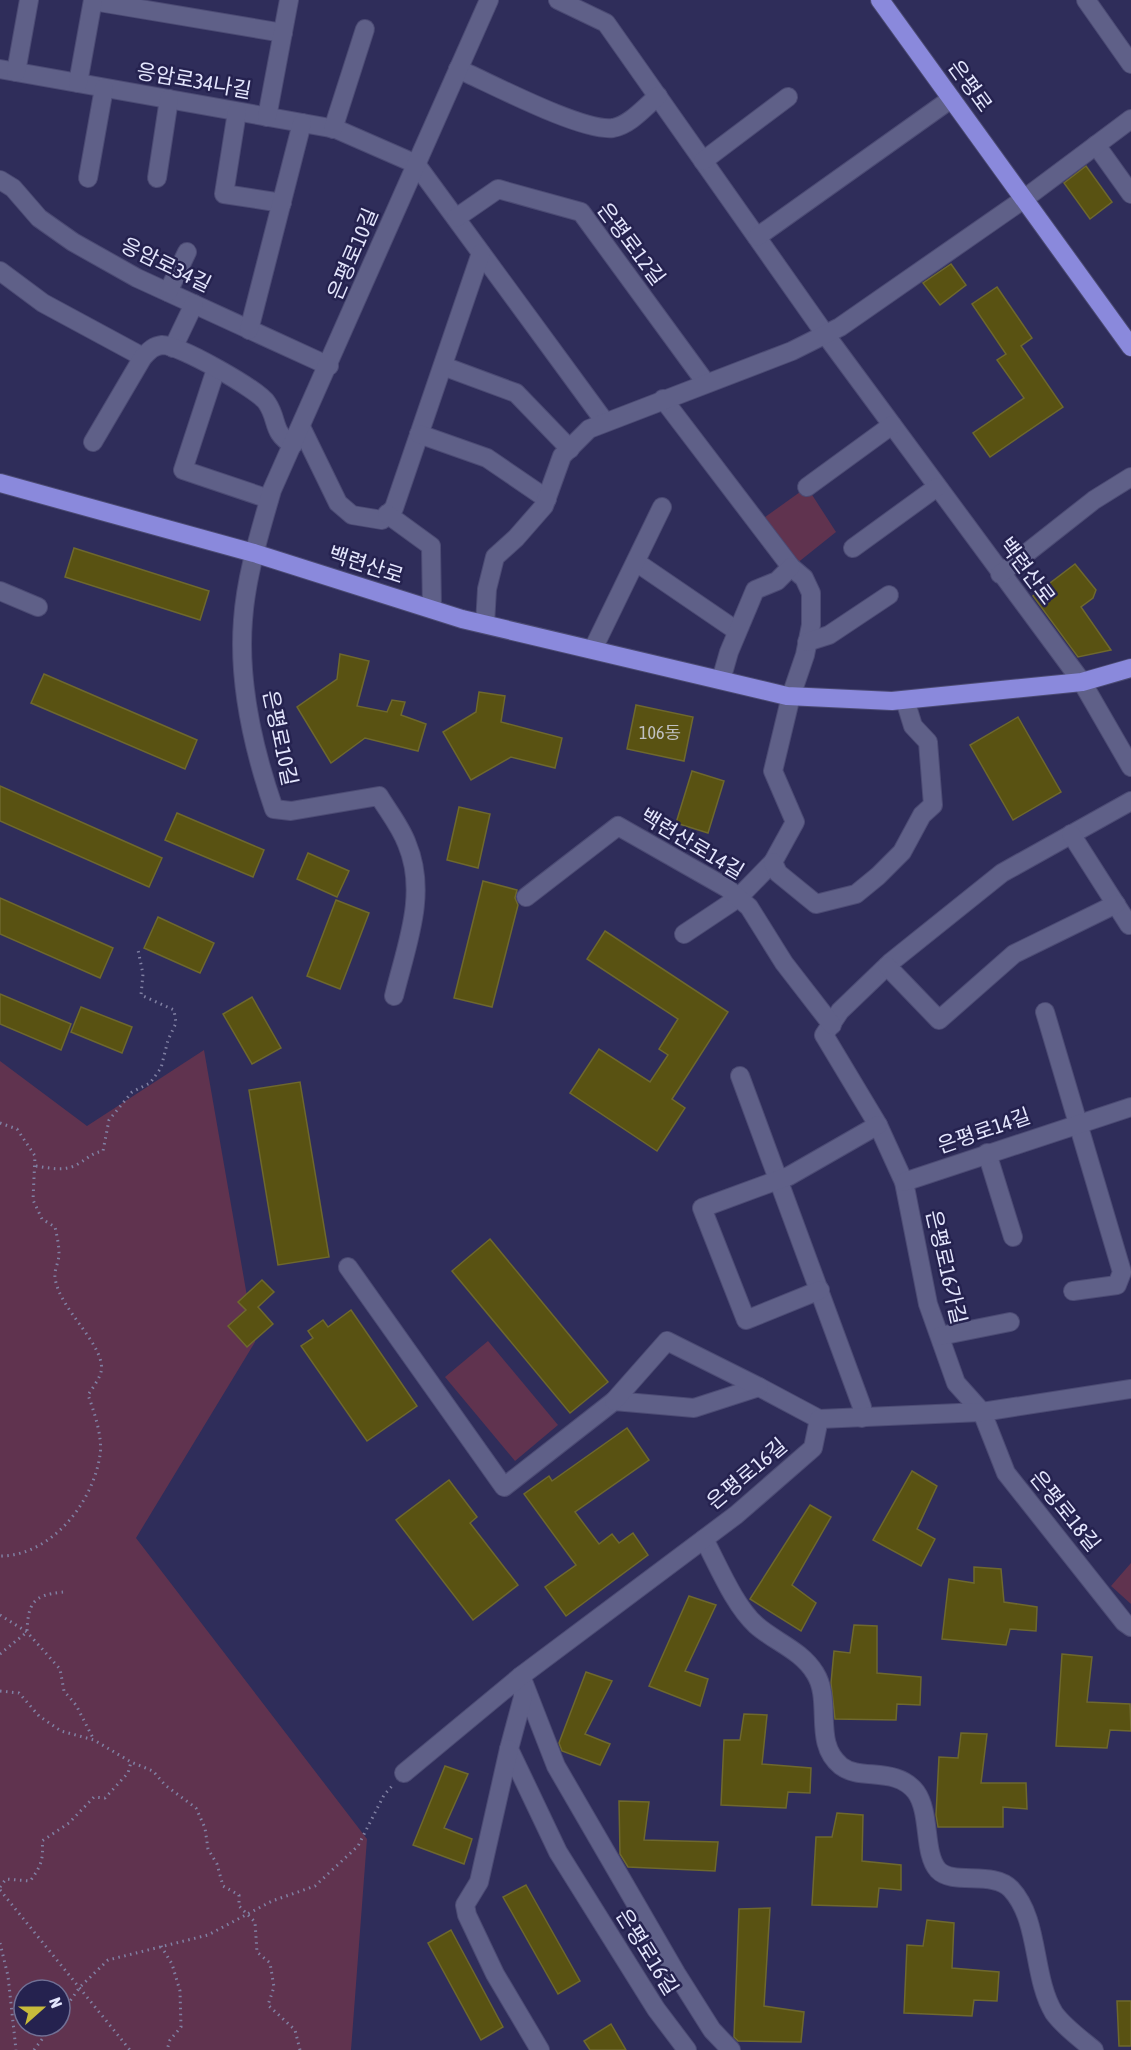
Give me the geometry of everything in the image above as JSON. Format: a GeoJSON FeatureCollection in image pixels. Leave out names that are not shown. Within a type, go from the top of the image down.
{"type":"FeatureCollection","features":[{"type":"Feature","properties":{"kind":"main road","name":"은평로"},"geometry":{"type":"LineString","coordinates":[[880,0],[1131,347]]}},
{"type":"Feature","properties":{"kind":"main road","name":"백련산로"},"geometry":{"type":"LineString","coordinates":[[0,483],[254,553],[485,624],[791,696],[905,700],[1082,682],[1131,668]]}},
{"type":"Feature","properties":{"kind":"street"},"geometry":{"type":"LineString","coordinates":[[8,70],[29,0]]}},
{"type":"Feature","properties":{"kind":"street"},"geometry":{"type":"LineString","coordinates":[[78,83],[93,0],[283,33]]}},
{"type":"Feature","properties":{"kind":"street"},"geometry":{"type":"LineString","coordinates":[[267,117],[289,0]]}},
{"type":"Feature","properties":{"kind":"street","name":"은평로10길"},"geometry":{"type":"LineString","coordinates":[[394,996],[415,919],[416,882],[407,844],[379,796],[291,811],[274,809],[262,774],[247,705],[243,621],[254,553],[269,499],[489,0]]}},
{"type":"Feature","properties":{"kind":"street"},"geometry":{"type":"LineString","coordinates":[[558,0],[606,23],[825,334],[892,425],[807,487]]}},
{"type":"Feature","properties":{"kind":"street"},"geometry":{"type":"LineString","coordinates":[[1086,0],[1131,64]]}},
{"type":"Feature","properties":{"kind":"street"},"geometry":{"type":"LineString","coordinates":[[333,129],[365,29]]}},
{"type":"Feature","properties":{"kind":"street"},"geometry":{"type":"LineString","coordinates":[[458,69],[567,118],[611,128],[625,124],[658,96]]}},
{"type":"Feature","properties":{"kind":"street","name":"응암로34나길"},"geometry":{"type":"LineString","coordinates":[[8,70],[333,129],[417,164]]}},
{"type":"Feature","properties":{"kind":"street"},"geometry":{"type":"LineString","coordinates":[[88,178],[104,88]]}},
{"type":"Feature","properties":{"kind":"street"},"geometry":{"type":"LineString","coordinates":[[703,161],[788,97]]}},
{"type":"Feature","properties":{"kind":"street"},"geometry":{"type":"LineString","coordinates":[[157,178],[169,99]]}},
{"type":"Feature","properties":{"kind":"street"},"geometry":{"type":"LineString","coordinates":[[757,237],[951,99]]}},
{"type":"Feature","properties":{"kind":"street"},"geometry":{"type":"LineString","coordinates":[[237,112],[224,194],[282,203]]}},
{"type":"Feature","properties":{"kind":"street"},"geometry":{"type":"LineString","coordinates":[[485,624],[487,589],[495,557],[516,538],[544,506],[562,456],[589,429],[792,351],[840,327],[1024,199],[1131,119]]}},
{"type":"Feature","properties":{"kind":"street"},"geometry":{"type":"LineString","coordinates":[[249,330],[302,123]]}},
{"type":"Feature","properties":{"kind":"street"},"geometry":{"type":"LineString","coordinates":[[1096,146],[1131,194]]}},
{"type":"Feature","properties":{"kind":"street"},"geometry":{"type":"LineString","coordinates":[[417,164],[605,422]]}},
{"type":"Feature","properties":{"kind":"street","name":"응암로34길"},"geometry":{"type":"LineString","coordinates":[[0,180],[13,188],[39,218],[73,242],[168,292],[329,366]]}},
{"type":"Feature","properties":{"kind":"street","name":"은평로12길"},"geometry":{"type":"LineString","coordinates":[[456,218],[498,189],[581,212],[706,383]]}},
{"type":"Feature","properties":{"kind":"street"},"geometry":{"type":"LineString","coordinates":[[168,292],[187,252]]}},
{"type":"Feature","properties":{"kind":"street"},"geometry":{"type":"LineString","coordinates":[[301,427],[338,502],[352,515],[382,520],[394,508],[482,253]]}},
{"type":"Feature","properties":{"kind":"street"},"geometry":{"type":"LineString","coordinates":[[0,271],[43,303],[143,357]]}},
{"type":"Feature","properties":{"kind":"street"},"geometry":{"type":"LineString","coordinates":[[173,348],[194,304]]}},
{"type":"Feature","properties":{"kind":"street"},"geometry":{"type":"LineString","coordinates":[[93,442],[143,357],[153,348],[164,345],[216,369],[258,394],[267,403],[281,438],[293,445]]}},
{"type":"Feature","properties":{"kind":"street"},"geometry":{"type":"LineString","coordinates":[[442,366],[516,393],[570,449]]}},
{"type":"Feature","properties":{"kind":"street"},"geometry":{"type":"LineString","coordinates":[[216,369],[183,470],[269,499]]}},
{"type":"Feature","properties":{"kind":"street"},"geometry":{"type":"LineString","coordinates":[[663,399],[790,567],[804,578],[811,593],[807,642],[773,771],[795,822],[773,862],[738,897],[684,934]]}},
{"type":"Feature","properties":{"kind":"street","name":"백련산로"},"geometry":{"type":"LineString","coordinates":[[892,425],[1082,682],[1131,767]]}},
{"type":"Feature","properties":{"kind":"street"},"geometry":{"type":"LineString","coordinates":[[419,434],[487,458],[547,499]]}},
{"type":"Feature","properties":{"kind":"street"},"geometry":{"type":"LineString","coordinates":[[1000,574],[1094,500],[1131,477]]}},
{"type":"Feature","properties":{"kind":"street"},"geometry":{"type":"LineString","coordinates":[[853,548],[937,487]]}},
{"type":"Feature","properties":{"kind":"street"},"geometry":{"type":"LineString","coordinates":[[593,650],[662,507]]}},
{"type":"Feature","properties":{"kind":"street"},"geometry":{"type":"LineString","coordinates":[[387,514],[431,546],[432,609]]}},
{"type":"Feature","properties":{"kind":"street"},"geometry":{"type":"LineString","coordinates":[[636,562],[738,631]]}},
{"type":"Feature","properties":{"kind":"street"},"geometry":{"type":"LineString","coordinates":[[721,680],[755,590],[777,581],[790,567]]}},
{"type":"Feature","properties":{"kind":"street"},"geometry":{"type":"LineString","coordinates":[[0,591],[38,607]]}},
{"type":"Feature","properties":{"kind":"street"},"geometry":{"type":"LineString","coordinates":[[807,642],[829,635],[890,595]]}},
{"type":"Feature","properties":{"kind":"street"},"geometry":{"type":"LineString","coordinates":[[773,862],[778,873],[816,904],[856,894],[902,852],[922,815],[933,805],[928,742],[912,726],[905,700]]}},
{"type":"Feature","properties":{"kind":"street"},"geometry":{"type":"LineString","coordinates":[[820,1290],[746,1320],[702,1208],[779,1179],[838,1150],[878,1125],[824,1035],[840,1011],[887,966],[1002,873],[1131,801]]}},
{"type":"Feature","properties":{"kind":"street","name":"백련산로14길"},"geometry":{"type":"LineString","coordinates":[[526,897],[618,826],[727,888],[749,907],[784,963],[832,1025]]}},
{"type":"Feature","properties":{"kind":"street"},"geometry":{"type":"LineString","coordinates":[[1071,834],[1129,925],[1131,924]]}},
{"type":"Feature","properties":{"kind":"street"},"geometry":{"type":"LineString","coordinates":[[887,966],[939,1020],[1014,954],[1116,904]]}},
{"type":"Feature","properties":{"kind":"street"},"geometry":{"type":"LineString","coordinates":[[1045,1012],[1122,1272],[1117,1285],[1073,1291]]}},
{"type":"Feature","properties":{"kind":"street"},"geometry":{"type":"LineString","coordinates":[[740,1076],[862,1407],[862,1418]]}},
{"type":"Feature","properties":{"kind":"street","name":"은평로14길"},"geometry":{"type":"LineString","coordinates":[[904,1182],[1079,1122],[1131,1107]]}},
{"type":"Feature","properties":{"kind":"street","name":"은평로16가길"},"geometry":{"type":"LineString","coordinates":[[878,1125],[904,1182],[928,1304],[939,1336],[957,1383],[982,1412]]}},
{"type":"Feature","properties":{"kind":"street"},"geometry":{"type":"LineString","coordinates":[[987,1154],[1013,1237]]}},
{"type":"Feature","properties":{"kind":"street"},"geometry":{"type":"LineString","coordinates":[[348,1267],[504,1487],[614,1401],[667,1341],[819,1419],[982,1412],[1131,1389]]}},
{"type":"Feature","properties":{"kind":"street"},"geometry":{"type":"LineString","coordinates":[[939,1336],[1010,1322]]}},
{"type":"Feature","properties":{"kind":"street"},"geometry":{"type":"LineString","coordinates":[[614,1401],[694,1408],[759,1387]]}},
{"type":"Feature","properties":{"kind":"street","name":"은평로18길"},"geometry":{"type":"LineString","coordinates":[[982,1412],[1006,1473],[1124,1622],[1131,1627]]}},
{"type":"Feature","properties":{"kind":"street","name":"은평로16길"},"geometry":{"type":"LineString","coordinates":[[404,1773],[521,1676],[704,1539],[813,1448],[819,1419]]}},
{"type":"Feature","properties":{"kind":"street"},"geometry":{"type":"LineString","coordinates":[[704,1539],[748,1617],[804,1658],[817,1674],[829,1752],[843,1768],[905,1780],[917,1794],[924,1810],[933,1859],[938,1870],[946,1875],[993,1879],[1010,1888],[1023,1904],[1043,1986],[1054,2012],[1094,2050]]}},
{"type":"Feature","properties":{"kind":"street"},"geometry":{"type":"LineString","coordinates":[[521,1676],[523,1697],[479,1882],[465,1905],[467,1915],[495,1974],[540,2050]]}},
{"type":"Feature","properties":{"kind":"street"},"geometry":{"type":"LineString","coordinates":[[521,1676],[556,1766],[676,1973],[712,2030],[731,2050]]}},
{"type":"Feature","properties":{"kind":"street","name":"은평로16길"},"geometry":{"type":"LineString","coordinates":[[509,1749],[558,1852],[656,2010],[687,2050]]}},
{"type":"Feature","properties":{"kind":"path"},"geometry":{"type":"LineString","coordinates":[[36,1166],[63,1170],[77,1165],[92,1153],[103,1151],[109,1120],[132,1092],[150,1083],[161,1068],[168,1040],[176,1023],[174,1011],[141,995],[143,974],[138,950]]}},
{"type":"Feature","properties":{"kind":"path"},"geometry":{"type":"LineString","coordinates":[[0,1124],[16,1129],[36,1156],[33,1200],[42,1219],[55,1227],[59,1255],[55,1276],[60,1293],[69,1312],[94,1341],[101,1374],[88,1395],[101,1453],[83,1501],[51,1538],[26,1554],[0,1556]]}},
{"type":"Feature","properties":{"kind":"path"},"geometry":{"type":"LineString","coordinates":[[0,1654],[27,1632],[28,1611],[34,1601],[48,1593],[63,1592]]}},
{"type":"Feature","properties":{"kind":"path"},"geometry":{"type":"LineString","coordinates":[[0,1615],[27,1632],[60,1668],[64,1691],[76,1705],[94,1740]]}},
{"type":"Feature","properties":{"kind":"path"},"geometry":{"type":"LineString","coordinates":[[0,1691],[19,1693],[39,1716],[60,1731],[94,1740],[131,1762],[153,1771],[165,1785],[196,1808],[205,1827],[208,1849],[217,1864],[223,1886],[239,1895],[239,1906],[255,1922],[257,1952],[270,1962],[274,1987],[268,2005],[295,2030],[300,2050]]}},
{"type":"Feature","properties":{"kind":"path"},"geometry":{"type":"LineString","coordinates":[[130,2050],[0,1888],[6,1879],[30,1881],[39,1870],[44,1856],[42,1841],[69,1822],[94,1797],[105,1798],[128,1773],[131,1762]]}},
{"type":"Feature","properties":{"kind":"path"},"geometry":{"type":"LineString","coordinates":[[72,2000],[108,1960],[208,1935],[272,1901],[315,1886],[358,1846],[384,1795],[404,1773]]}},
{"type":"Feature","properties":{"kind":"path"},"geometry":{"type":"LineString","coordinates":[[0,1943],[8,1976],[16,2050]]}},
{"type":"Feature","properties":{"kind":"path"},"geometry":{"type":"LineString","coordinates":[[161,1946],[172,1964],[180,1991],[181,2027],[170,2040],[167,2050]]}},
{"type":"Feature","properties":{"kind":"shaded area"},"geometry":{"type":"Polygon","coordinates":[[[807,487],[836,532],[796,564],[761,520],[807,487]]]}},
{"type":"Feature","properties":{"kind":"shaded area"},"geometry":{"type":"Polygon","coordinates":[[[204,1050],[255,1342],[136,1538],[367,1839],[351,2050],[0,2050],[0,1061],[87,1126],[204,1050]]]}},
{"type":"Feature","properties":{"kind":"shaded area"},"geometry":{"type":"Polygon","coordinates":[[[488,1341],[558,1425],[515,1461],[445,1377],[488,1341]]]}},
{"type":"Feature","properties":{"kind":"shaded area"},"geometry":{"type":"Polygon","coordinates":[[[1131,1563],[1131,1604],[1111,1586],[1131,1563]]]}},
{"type":"Feature","properties":{"kind":"building"},"geometry":{"type":"Polygon","coordinates":[[[1086,166],[1112,202],[1090,219],[1064,183],[1086,166]]]}},
{"type":"Feature","properties":{"kind":"building"},"geometry":{"type":"Polygon","coordinates":[[[951,264],[966,285],[940,305],[923,283],[951,264]]]}},
{"type":"Feature","properties":{"kind":"building"},"geometry":{"type":"Polygon","coordinates":[[[997,287],[1032,338],[1021,346],[1063,407],[990,457],[973,433],[1024,398],[997,360],[1006,354],[972,304],[997,287]]]}},
{"type":"Feature","properties":{"kind":"building"},"geometry":{"type":"Polygon","coordinates":[[[74,548],[209,591],[200,620],[65,577],[74,548]]]}},
{"type":"Feature","properties":{"kind":"building"},"geometry":{"type":"Polygon","coordinates":[[[1075,564],[1096,590],[1093,598],[1081,607],[1111,650],[1078,657],[1033,596],[1075,564]]]}},
{"type":"Feature","properties":{"kind":"building"},"geometry":{"type":"Polygon","coordinates":[[[340,654],[369,661],[357,706],[387,712],[392,700],[405,702],[401,715],[426,724],[418,751],[365,738],[331,763],[297,707],[337,679],[340,654]]]}},
{"type":"Feature","properties":{"kind":"building"},"geometry":{"type":"Polygon","coordinates":[[[44,674],[197,740],[185,769],[31,703],[44,674]]]}},
{"type":"Feature","properties":{"kind":"building"},"geometry":{"type":"Polygon","coordinates":[[[479,692],[505,696],[501,722],[562,738],[555,768],[511,757],[471,780],[443,732],[476,712],[479,692]]]}},
{"type":"Feature","properties":{"kind":"building"},"geometry":{"type":"Polygon","coordinates":[[[636,705],[693,717],[684,761],[627,749],[636,705]]]}},
{"type":"Feature","properties":{"kind":"building"},"geometry":{"type":"Polygon","coordinates":[[[1018,717],[1061,792],[1013,820],[970,745],[1018,717]]]}},
{"type":"Feature","properties":{"kind":"building"},"geometry":{"type":"Polygon","coordinates":[[[692,771],[724,781],[708,833],[676,823],[692,771]]]}},
{"type":"Feature","properties":{"kind":"building"},"geometry":{"type":"Polygon","coordinates":[[[0,786],[162,858],[149,887],[0,821],[0,786]]]}},
{"type":"Feature","properties":{"kind":"building"},"geometry":{"type":"Polygon","coordinates":[[[459,807],[490,814],[478,868],[447,860],[459,807]]]}},
{"type":"Feature","properties":{"kind":"building"},"geometry":{"type":"Polygon","coordinates":[[[177,813],[264,850],[253,877],[165,840],[177,813]]]}},
{"type":"Feature","properties":{"kind":"building"},"geometry":{"type":"Polygon","coordinates":[[[308,853],[349,871],[337,897],[297,879],[308,853]]]}},
{"type":"Feature","properties":{"kind":"building"},"geometry":{"type":"Polygon","coordinates":[[[483,881],[517,890],[515,898],[518,905],[492,1007],[454,998],[483,881]]]}},
{"type":"Feature","properties":{"kind":"building"},"geometry":{"type":"Polygon","coordinates":[[[0,898],[113,948],[100,978],[0,934],[0,898]]]}},
{"type":"Feature","properties":{"kind":"building"},"geometry":{"type":"Polygon","coordinates":[[[336,900],[369,913],[340,989],[307,976],[336,900]]]}},
{"type":"Feature","properties":{"kind":"building"},"geometry":{"type":"Polygon","coordinates":[[[158,917],[214,943],[200,973],[144,948],[158,917]]]}},
{"type":"Feature","properties":{"kind":"building"},"geometry":{"type":"Polygon","coordinates":[[[605,931],[728,1012],[672,1099],[685,1108],[657,1151],[570,1093],[599,1049],[650,1082],[668,1055],[659,1049],[678,1019],[587,959],[605,931]]]}},
{"type":"Feature","properties":{"kind":"building"},"geometry":{"type":"Polygon","coordinates":[[[0,994],[71,1024],[61,1050],[0,1024],[0,994]]]}},
{"type":"Feature","properties":{"kind":"building"},"geometry":{"type":"Polygon","coordinates":[[[252,997],[281,1048],[252,1064],[223,1014],[252,997]]]}},
{"type":"Feature","properties":{"kind":"building"},"geometry":{"type":"Polygon","coordinates":[[[81,1007],[132,1027],[122,1053],[71,1032],[81,1007]]]}},
{"type":"Feature","properties":{"kind":"building"},"geometry":{"type":"Polygon","coordinates":[[[300,1082],[329,1257],[278,1265],[249,1090],[300,1082]]]}},
{"type":"Feature","properties":{"kind":"building"},"geometry":{"type":"Polygon","coordinates":[[[490,1239],[608,1382],[570,1413],[452,1271],[490,1239]]]}},
{"type":"Feature","properties":{"kind":"building"},"geometry":{"type":"Polygon","coordinates":[[[262,1280],[274,1292],[258,1307],[273,1324],[247,1347],[228,1326],[246,1310],[238,1302],[262,1280]]]}},
{"type":"Feature","properties":{"kind":"building"},"geometry":{"type":"Polygon","coordinates":[[[351,1310],[417,1406],[367,1441],[301,1346],[313,1338],[308,1331],[323,1320],[328,1327],[351,1310]]]}},
{"type":"Feature","properties":{"kind":"building"},"geometry":{"type":"Polygon","coordinates":[[[627,1428],[649,1460],[575,1512],[599,1544],[612,1534],[619,1543],[633,1533],[648,1555],[566,1616],[545,1587],[576,1565],[524,1494],[549,1476],[552,1481],[627,1428]]]}},
{"type":"Feature","properties":{"kind":"building"},"geometry":{"type":"Polygon","coordinates":[[[912,1471],[937,1486],[917,1529],[935,1539],[921,1566],[873,1540],[912,1471]]]}},
{"type":"Feature","properties":{"kind":"building"},"geometry":{"type":"Polygon","coordinates":[[[449,1480],[477,1517],[470,1523],[518,1585],[473,1620],[396,1520],[449,1480]]]}},
{"type":"Feature","properties":{"kind":"building"},"geometry":{"type":"Polygon","coordinates":[[[810,1505],[831,1517],[792,1585],[816,1603],[801,1631],[750,1599],[810,1505]]]}},
{"type":"Feature","properties":{"kind":"building"},"geometry":{"type":"Polygon","coordinates":[[[974,1567],[1001,1569],[1004,1602],[1037,1607],[1036,1631],[1010,1629],[1006,1645],[942,1639],[949,1579],[974,1583],[974,1567]]]}},
{"type":"Feature","properties":{"kind":"building"},"geometry":{"type":"Polygon","coordinates":[[[689,1596],[716,1605],[685,1671],[708,1679],[700,1706],[649,1686],[689,1596]]]}},
{"type":"Feature","properties":{"kind":"building"},"geometry":{"type":"Polygon","coordinates":[[[854,1625],[877,1626],[877,1673],[921,1677],[920,1705],[897,1704],[896,1720],[835,1719],[831,1683],[834,1651],[850,1653],[854,1625]]]}},
{"type":"Feature","properties":{"kind":"building"},"geometry":{"type":"Polygon","coordinates":[[[1062,1654],[1092,1657],[1087,1702],[1130,1704],[1131,1731],[1110,1730],[1107,1748],[1056,1746],[1062,1654]]]}},
{"type":"Feature","properties":{"kind":"building"},"geometry":{"type":"Polygon","coordinates":[[[586,1672],[612,1681],[585,1734],[610,1744],[600,1765],[562,1751],[559,1743],[586,1672]]]}},
{"type":"Feature","properties":{"kind":"building"},"geometry":{"type":"Polygon","coordinates":[[[744,1714],[767,1715],[762,1764],[811,1768],[810,1793],[788,1792],[786,1808],[721,1805],[724,1740],[740,1740],[744,1714]]]}},
{"type":"Feature","properties":{"kind":"building"},"geometry":{"type":"Polygon","coordinates":[[[961,1733],[987,1734],[981,1783],[1026,1783],[1027,1809],[1003,1807],[1003,1827],[938,1827],[936,1815],[939,1757],[958,1758],[961,1733]]]}},
{"type":"Feature","properties":{"kind":"building"},"geometry":{"type":"Polygon","coordinates":[[[445,1766],[468,1774],[444,1828],[472,1839],[464,1864],[413,1845],[445,1766]]]}},
{"type":"Feature","properties":{"kind":"building"},"geometry":{"type":"Polygon","coordinates":[[[619,1801],[649,1802],[644,1840],[718,1842],[715,1871],[628,1867],[620,1854],[619,1801]]]}},
{"type":"Feature","properties":{"kind":"building"},"geometry":{"type":"Polygon","coordinates":[[[837,1813],[863,1815],[862,1861],[901,1865],[901,1890],[879,1888],[877,1907],[812,1905],[816,1837],[832,1837],[837,1813]]]}},
{"type":"Feature","properties":{"kind":"building"},"geometry":{"type":"Polygon","coordinates":[[[526,1885],[580,1981],[558,1994],[503,1897],[526,1885]]]}},
{"type":"Feature","properties":{"kind":"building"},"geometry":{"type":"Polygon","coordinates":[[[770,1908],[764,2006],[804,2012],[801,2042],[738,2041],[734,2037],[739,1909],[770,1908]]]}},
{"type":"Feature","properties":{"kind":"building"},"geometry":{"type":"Polygon","coordinates":[[[927,1920],[954,1923],[952,1968],[999,1972],[997,2001],[974,2000],[972,2016],[904,2013],[907,1945],[923,1946],[927,1920]]]}},
{"type":"Feature","properties":{"kind":"building"},"geometry":{"type":"Polygon","coordinates":[[[451,1930],[503,2027],[481,2040],[428,1943],[451,1930]]]}},
{"type":"Feature","properties":{"kind":"building"},"geometry":{"type":"Polygon","coordinates":[[[1117,2001],[1131,2001],[1131,2046],[1119,2046],[1117,2001]]]}},
{"type":"Feature","properties":{"kind":"building"},"geometry":{"type":"Polygon","coordinates":[[[611,2024],[626,2050],[590,2050],[584,2041],[611,2024]]]}}]}
